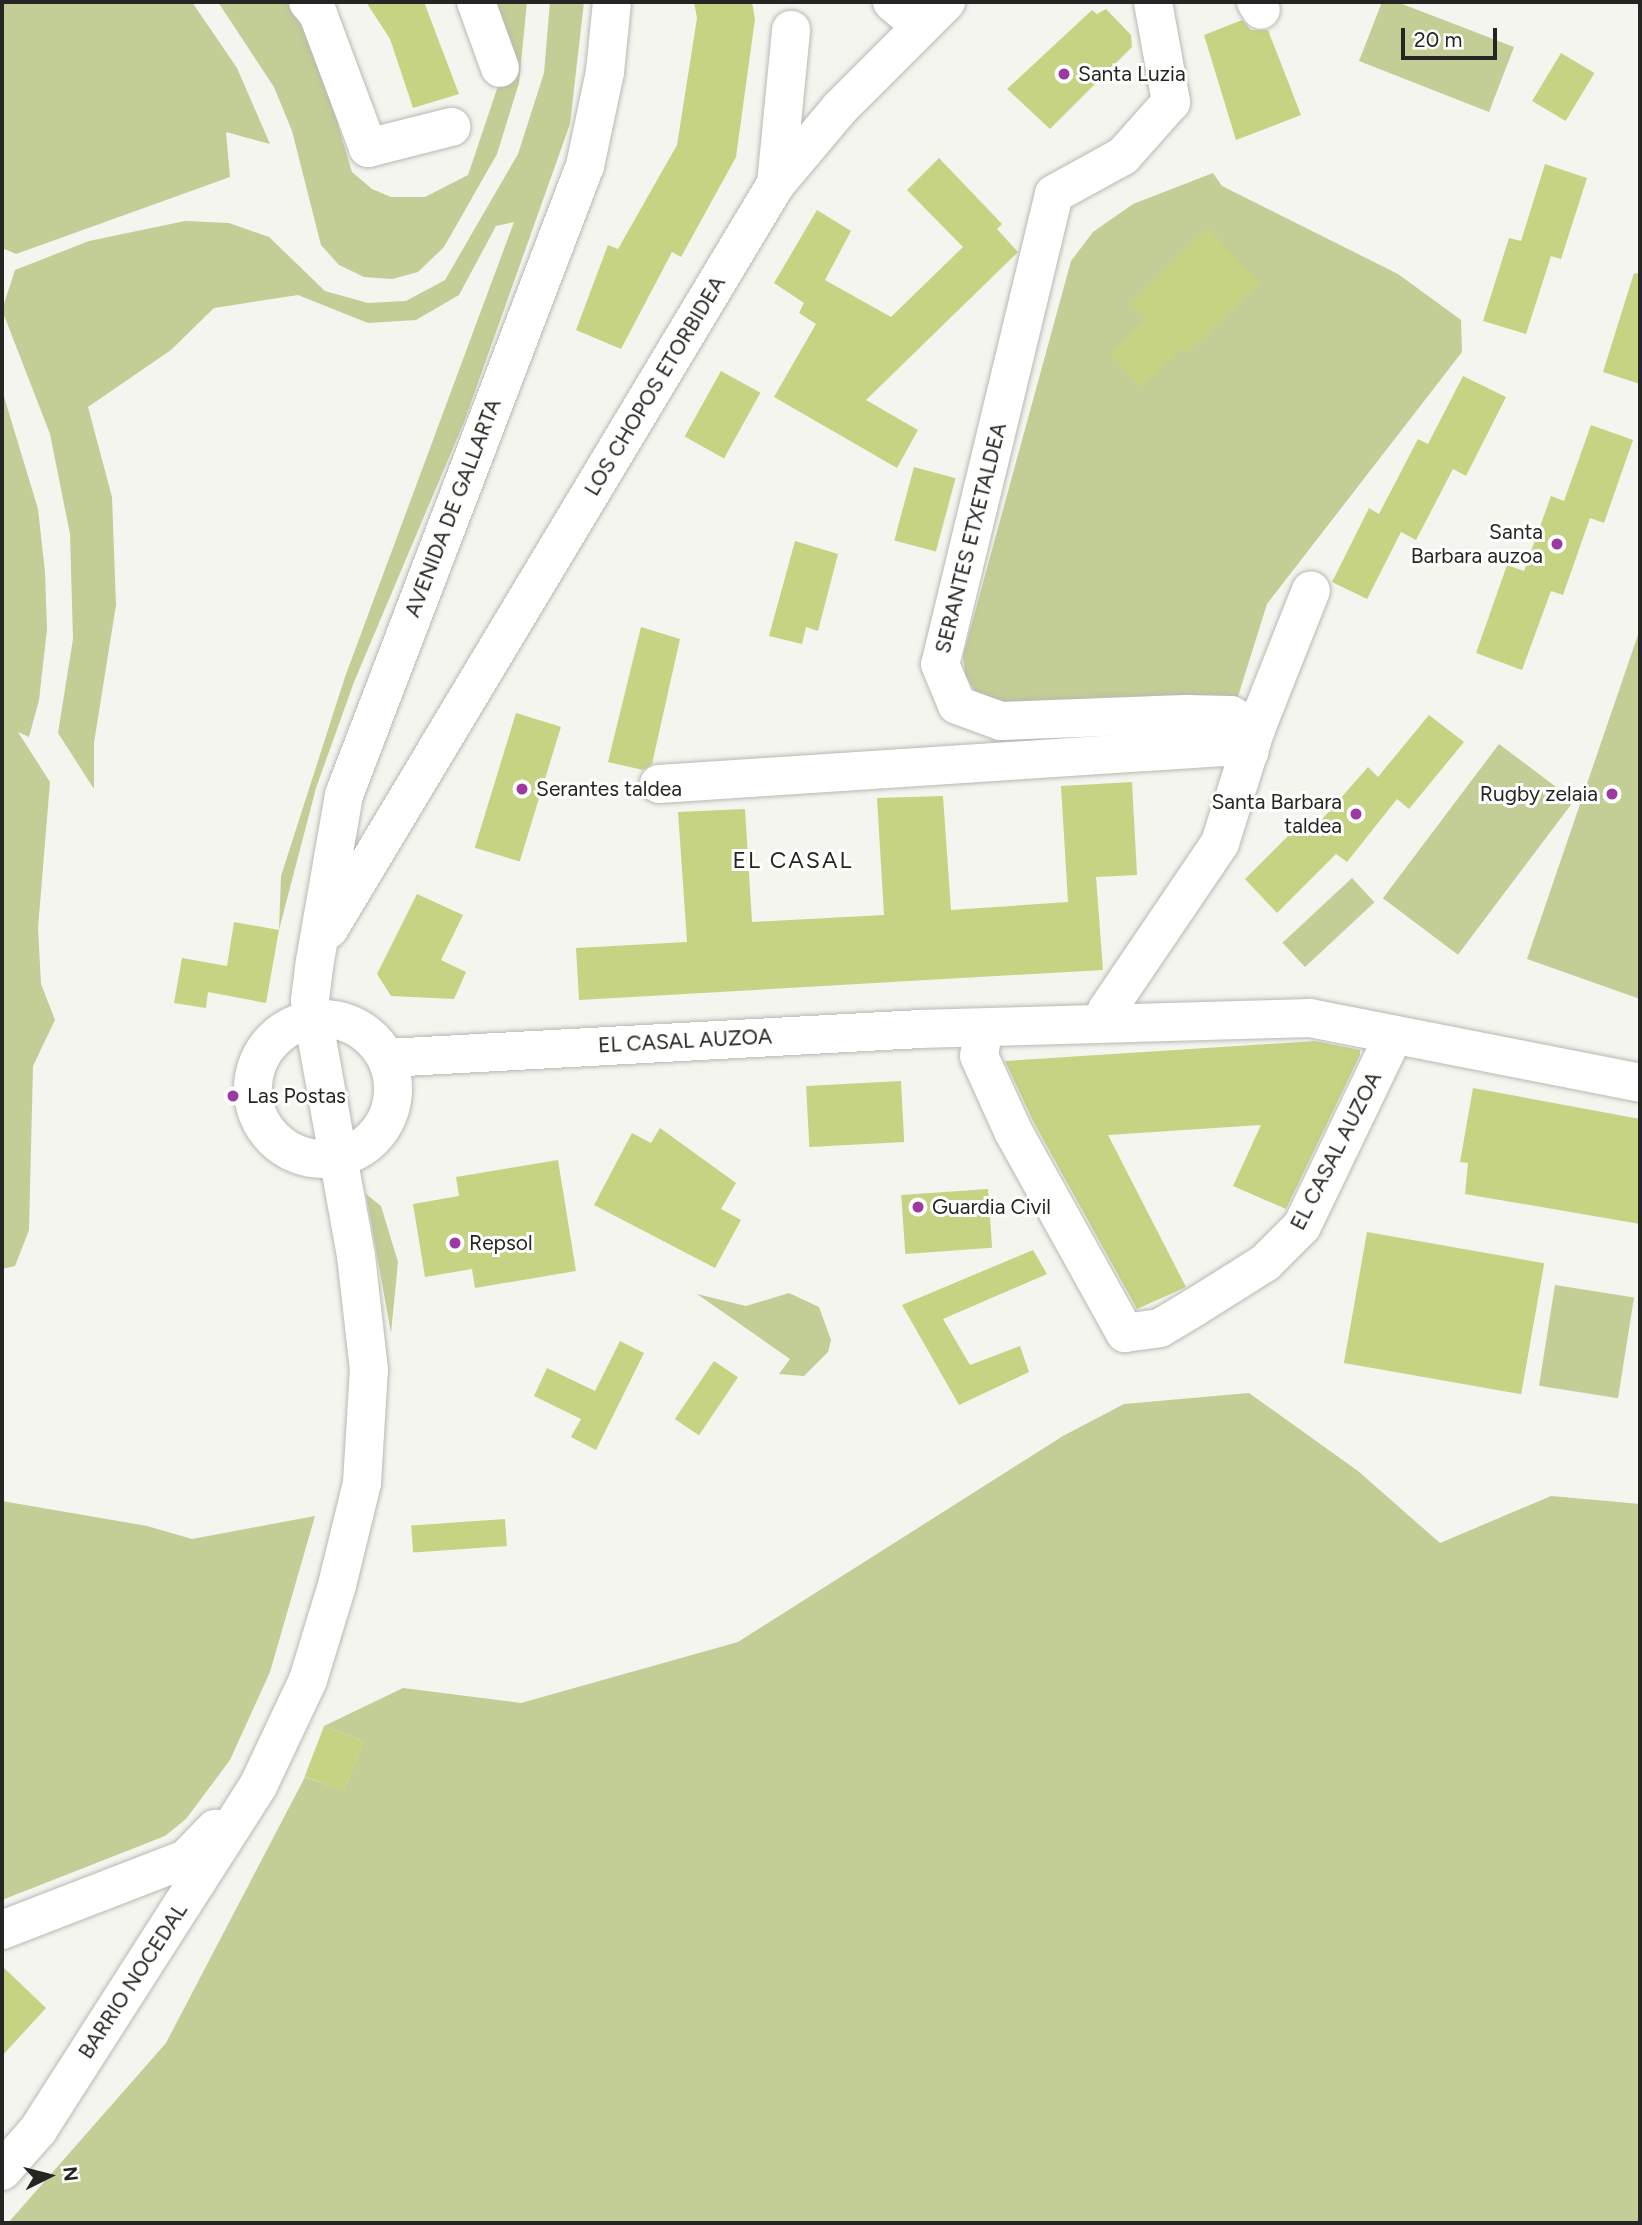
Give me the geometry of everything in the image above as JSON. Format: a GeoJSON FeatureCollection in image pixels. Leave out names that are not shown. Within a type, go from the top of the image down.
{"type":"FeatureCollection","features":[{"type":"Feature","properties":{"kind":"street"},"geometry":{"type":"LineString","coordinates":[[308,2],[318,14],[368,148],[451,127]]}},
{"type":"Feature","properties":{"kind":"street"},"geometry":{"type":"LineString","coordinates":[[476,2],[500,68]]}},
{"type":"Feature","properties":{"kind":"street","name":"AVENIDA DE GALLARTA"},"geometry":{"type":"LineString","coordinates":[[258,1786],[308,1681],[362,1483],[369,1370],[338,1158],[313,1018],[311,988],[344,795],[584,166],[605,72],[612,2]]}},
{"type":"Feature","properties":{"kind":"street"},"geometry":{"type":"LineString","coordinates":[[892,2],[933,14]]}},
{"type":"Feature","properties":{"kind":"street","name":"SERANTES ETXETALDEA"},"geometry":{"type":"LineString","coordinates":[[1153,2],[1171,102],[1123,156],[1054,194],[940,664],[957,705],[1001,721],[1186,714],[1231,715],[1253,741]]}},
{"type":"Feature","properties":{"kind":"street","name":"LOS CHOPOS ETORBIDEA"},"geometry":{"type":"LineString","coordinates":[[319,944],[408,803],[775,184],[840,108],[933,14]]}},
{"type":"Feature","properties":{"kind":"street"},"geometry":{"type":"LineString","coordinates":[[775,184],[791,30]]}},
{"type":"Feature","properties":{"kind":"street"},"geometry":{"type":"LineString","coordinates":[[1105,1023],[1107,1010],[1220,843],[1253,741],[1311,590]]}},
{"type":"Feature","properties":{"kind":"street"},"geometry":{"type":"LineString","coordinates":[[659,784],[1223,747],[1253,741]]}},
{"type":"Feature","properties":{"kind":"street"},"geometry":{"type":"LineString","coordinates":[[344,795],[408,803]]}},
{"type":"Feature","properties":{"kind":"street"},"geometry":{"type":"LineString","coordinates":[[313,1018],[357,1026],[387,1058],[393,1079],[386,1120],[358,1150],[338,1158],[310,1158],[275,1141],[253,1101],[253,1078],[266,1048],[291,1025],[313,1018]]}},
{"type":"Feature","properties":{"kind":"street","name":"EL CASAL AUZOA"},"geometry":{"type":"LineString","coordinates":[[387,1058],[1105,1023],[1310,1018],[1640,1083]]}},
{"type":"Feature","properties":{"kind":"street","name":"EL CASAL AUZOA"},"geometry":{"type":"LineString","coordinates":[[983,1029],[979,1056],[1013,1131],[1125,1333],[1160,1328],[1195,1307],[1265,1263],[1302,1226],[1394,1035]]}},
{"type":"Feature","properties":{"kind":"street"},"geometry":{"type":"LineString","coordinates":[[2,1930],[186,1859],[258,1786]]}},
{"type":"Feature","properties":{"kind":"street","name":"BARRIO NOCEDAL"},"geometry":{"type":"LineString","coordinates":[[2,2171],[38,2130],[258,1786]]}},
{"type":"Feature","properties":{"kind":"green space"},"geometry":{"type":"Polygon","coordinates":[[[2,2],[192,2],[237,68],[270,144],[226,132],[230,177],[16,254],[2,248],[2,2]]]}},
{"type":"Feature","properties":{"kind":"green space"},"geometry":{"type":"Polygon","coordinates":[[[218,2],[289,2],[307,27],[345,122],[338,125],[352,172],[372,189],[391,197],[425,197],[468,175],[504,68],[480,2],[527,2],[519,83],[497,154],[444,247],[418,272],[392,279],[364,277],[339,265],[321,245],[292,131],[274,87],[218,2]]]}},
{"type":"Feature","properties":{"kind":"green space"},"geometry":{"type":"Polygon","coordinates":[[[550,2],[584,2],[570,124],[464,422],[354,682],[316,788],[279,930],[281,876],[345,677],[514,222],[496,226],[459,295],[416,320],[368,323],[298,295],[214,308],[171,350],[88,407],[112,497],[116,605],[94,743],[94,789],[58,733],[73,639],[70,534],[50,434],[2,310],[15,270],[89,241],[185,221],[229,223],[269,237],[325,291],[368,303],[406,301],[445,280],[518,154],[544,73],[550,2]]]}},
{"type":"Feature","properties":{"kind":"green space"},"geometry":{"type":"Polygon","coordinates":[[[1382,2],[1397,2],[1514,47],[1489,112],[1359,61],[1382,2]]]}},
{"type":"Feature","properties":{"kind":"green space"},"geometry":{"type":"Polygon","coordinates":[[[1213,173],[1222,186],[1398,274],[1461,320],[1462,352],[1267,604],[1234,709],[1016,713],[975,692],[965,674],[963,656],[1071,261],[1093,232],[1133,204],[1213,173]]]}},
{"type":"Feature","properties":{"kind":"green space"},"geometry":{"type":"Polygon","coordinates":[[[2,390],[38,509],[45,572],[47,629],[39,700],[29,737],[18,732],[50,782],[38,928],[41,984],[55,1020],[33,1066],[29,1230],[15,1266],[2,1269],[2,390]]]}},
{"type":"Feature","properties":{"kind":"green space","name":"Rugby zelaia"},"geometry":{"type":"Polygon","coordinates":[[[1640,629],[1640,999],[1527,959],[1640,629]]]}},
{"type":"Feature","properties":{"kind":"green space"},"geometry":{"type":"Polygon","coordinates":[[[1499,744],[1574,801],[1458,955],[1383,898],[1499,744]]]}},
{"type":"Feature","properties":{"kind":"green space"},"geometry":{"type":"Polygon","coordinates":[[[1352,878],[1375,902],[1305,967],[1283,943],[1352,878]]]}},
{"type":"Feature","properties":{"kind":"green space"},"geometry":{"type":"Polygon","coordinates":[[[366,1194],[381,1206],[398,1262],[391,1333],[366,1194]]]}},
{"type":"Feature","properties":{"kind":"green space"},"geometry":{"type":"Polygon","coordinates":[[[1555,1285],[1634,1298],[1618,1398],[1539,1386],[1555,1285]]]}},
{"type":"Feature","properties":{"kind":"green space"},"geometry":{"type":"Polygon","coordinates":[[[789,1293],[819,1307],[831,1340],[828,1352],[804,1376],[779,1374],[790,1359],[697,1294],[746,1306],[789,1293]]]}},
{"type":"Feature","properties":{"kind":"green space"},"geometry":{"type":"Polygon","coordinates":[[[1249,1393],[1358,1471],[1440,1543],[1551,1496],[1640,1504],[1640,2223],[8,2223],[166,2043],[305,1777],[344,1791],[363,1741],[324,1726],[403,1688],[521,1703],[738,1642],[1063,1436],[1124,1404],[1249,1393]]]}},
{"type":"Feature","properties":{"kind":"green space"},"geometry":{"type":"Polygon","coordinates":[[[2,1501],[147,1526],[192,1539],[315,1516],[270,1672],[230,1760],[186,1819],[165,1836],[2,1900],[2,1501]]]}},
{"type":"Feature","properties":{"kind":"building"},"geometry":{"type":"Polygon","coordinates":[[[366,2],[424,2],[459,94],[413,108],[390,39],[366,2]]]}},
{"type":"Feature","properties":{"kind":"building"},"geometry":{"type":"Polygon","coordinates":[[[694,2],[752,2],[755,19],[736,157],[681,257],[672,252],[621,349],[576,330],[608,245],[618,249],[677,145],[697,18],[694,2]]]}},
{"type":"Feature","properties":{"kind":"building","name":"Santa Luzia"},"geometry":{"type":"Polygon","coordinates":[[[1106,9],[1131,35],[1132,47],[1050,129],[1007,89],[1092,10],[1097,14],[1106,9]]]}},
{"type":"Feature","properties":{"kind":"building"},"geometry":{"type":"Polygon","coordinates":[[[1242,20],[1251,30],[1268,30],[1301,115],[1236,140],[1204,35],[1242,20]]]}},
{"type":"Feature","properties":{"kind":"building"},"geometry":{"type":"Polygon","coordinates":[[[1561,53],[1594,73],[1566,121],[1532,101],[1561,53]]]}},
{"type":"Feature","properties":{"kind":"building"},"geometry":{"type":"Polygon","coordinates":[[[939,158],[1002,224],[997,229],[1018,252],[866,400],[918,430],[897,468],[774,397],[816,324],[799,313],[804,303],[774,283],[817,210],[851,231],[825,280],[891,317],[963,247],[907,190],[939,158]]]}},
{"type":"Feature","properties":{"kind":"building"},"geometry":{"type":"Polygon","coordinates":[[[1545,164],[1587,178],[1561,259],[1551,256],[1526,334],[1483,321],[1509,238],[1521,241],[1545,164]]]}},
{"type":"Feature","properties":{"kind":"building"},"geometry":{"type":"Polygon","coordinates":[[[1207,228],[1260,282],[1188,353],[1183,348],[1142,388],[1110,355],[1146,319],[1131,304],[1207,228]]]}},
{"type":"Feature","properties":{"kind":"building"},"geometry":{"type":"Polygon","coordinates":[[[1634,273],[1640,274],[1640,384],[1603,372],[1634,273]]]}},
{"type":"Feature","properties":{"kind":"building"},"geometry":{"type":"Polygon","coordinates":[[[721,371],[760,393],[724,458],[685,437],[721,371]]]}},
{"type":"Feature","properties":{"kind":"building","name":"Santa Barbara auzoa"},"geometry":{"type":"Polygon","coordinates":[[[1463,376],[1506,397],[1466,476],[1453,469],[1416,540],[1401,532],[1367,599],[1332,582],[1369,508],[1379,514],[1418,439],[1428,444],[1463,376]]]}},
{"type":"Feature","properties":{"kind":"building","name":"Santa Barbara auzoa"},"geometry":{"type":"Polygon","coordinates":[[[1591,425],[1633,440],[1604,523],[1590,518],[1563,595],[1551,591],[1522,670],[1476,653],[1507,565],[1524,571],[1551,496],[1564,501],[1591,425]]]}},
{"type":"Feature","properties":{"kind":"building"},"geometry":{"type":"Polygon","coordinates":[[[914,467],[956,478],[936,552],[894,540],[914,467]]]}},
{"type":"Feature","properties":{"kind":"building"},"geometry":{"type":"Polygon","coordinates":[[[795,541],[838,554],[818,631],[806,627],[802,644],[769,636],[795,541]]]}},
{"type":"Feature","properties":{"kind":"building","name":"Serantes taldea"},"geometry":{"type":"Polygon","coordinates":[[[641,627],[680,639],[652,764],[643,770],[608,762],[641,627]]]}},
{"type":"Feature","properties":{"kind":"building","name":"Serantes taldea"},"geometry":{"type":"Polygon","coordinates":[[[516,713],[561,727],[520,862],[475,848],[516,713]]]}},
{"type":"Feature","properties":{"kind":"building","name":"Santa Barbara taldea"},"geometry":{"type":"Polygon","coordinates":[[[1429,715],[1464,742],[1409,809],[1397,799],[1347,862],[1336,854],[1277,913],[1245,879],[1306,818],[1317,825],[1368,767],[1378,777],[1429,715]]]}},
{"type":"Feature","properties":{"kind":"building"},"geometry":{"type":"Polygon","coordinates":[[[1132,782],[1137,875],[1096,877],[1103,970],[579,1000],[576,948],[687,942],[678,812],[745,809],[752,922],[884,915],[877,798],[943,796],[951,910],[1068,902],[1061,786],[1132,782]]]}},
{"type":"Feature","properties":{"kind":"building"},"geometry":{"type":"Polygon","coordinates":[[[417,894],[463,915],[441,960],[466,972],[454,999],[391,996],[377,974],[417,894]]]}},
{"type":"Feature","properties":{"kind":"building"},"geometry":{"type":"Polygon","coordinates":[[[234,922],[279,930],[266,1003],[208,992],[206,1008],[174,1003],[182,958],[227,966],[234,922]]]}},
{"type":"Feature","properties":{"kind":"building"},"geometry":{"type":"Polygon","coordinates":[[[1315,1041],[1360,1050],[1360,1055],[1286,1209],[1233,1186],[1261,1125],[1108,1135],[1186,1287],[1137,1309],[1033,1121],[1005,1061],[1315,1041]]]}},
{"type":"Feature","properties":{"kind":"building"},"geometry":{"type":"Polygon","coordinates":[[[901,1081],[904,1142],[809,1147],[806,1086],[901,1081]]]}},
{"type":"Feature","properties":{"kind":"building"},"geometry":{"type":"Polygon","coordinates":[[[1473,1088],[1640,1119],[1640,1224],[1465,1194],[1468,1163],[1460,1162],[1473,1088]]]}},
{"type":"Feature","properties":{"kind":"building"},"geometry":{"type":"Polygon","coordinates":[[[660,1128],[736,1183],[721,1209],[741,1220],[715,1268],[594,1205],[632,1133],[651,1143],[660,1128]]]}},
{"type":"Feature","properties":{"kind":"building"},"geometry":{"type":"Polygon","coordinates":[[[558,1160],[576,1271],[475,1288],[472,1269],[425,1277],[413,1204],[459,1196],[456,1177],[558,1160]]]}},
{"type":"Feature","properties":{"kind":"building"},"geometry":{"type":"Polygon","coordinates":[[[988,1189],[992,1248],[905,1254],[901,1195],[988,1189]]]}},
{"type":"Feature","properties":{"kind":"building"},"geometry":{"type":"Polygon","coordinates":[[[1367,1232],[1544,1263],[1521,1394],[1344,1363],[1367,1232]]]}},
{"type":"Feature","properties":{"kind":"building"},"geometry":{"type":"Polygon","coordinates":[[[1033,1250],[1047,1274],[943,1319],[970,1365],[1020,1346],[1029,1372],[959,1405],[902,1305],[1033,1250]]]}},
{"type":"Feature","properties":{"kind":"building"},"geometry":{"type":"Polygon","coordinates":[[[620,1341],[644,1353],[596,1450],[571,1437],[581,1419],[534,1396],[547,1368],[595,1391],[620,1341]]]}},
{"type":"Feature","properties":{"kind":"building"},"geometry":{"type":"Polygon","coordinates":[[[714,1361],[738,1377],[699,1435],[675,1419],[714,1361]]]}},
{"type":"Feature","properties":{"kind":"building"},"geometry":{"type":"Polygon","coordinates":[[[505,1519],[507,1546],[413,1552],[411,1526],[505,1519]]]}},
{"type":"Feature","properties":{"kind":"building"},"geometry":{"type":"Polygon","coordinates":[[[324,1726],[363,1741],[344,1791],[305,1776],[324,1726]]]}},
{"type":"Feature","properties":{"kind":"building"},"geometry":{"type":"Polygon","coordinates":[[[2,1966],[46,2008],[2,2056],[2,1966]]]}},
{"type":"Feature","properties":{"kind":"place","name":"Santa Luzia"},"geometry":{"type":"Point","coordinates":[1064,74]}},
{"type":"Feature","properties":{"kind":"place","name":"Santa Barbara auzoa"},"geometry":{"type":"Point","coordinates":[1557,544]}},
{"type":"Feature","properties":{"kind":"place","name":"Serantes taldea"},"geometry":{"type":"Point","coordinates":[522,789]}},
{"type":"Feature","properties":{"kind":"place","name":"Rugby zelaia"},"geometry":{"type":"Point","coordinates":[1612,794]}},
{"type":"Feature","properties":{"kind":"place","name":"Santa Barbara taldea"},"geometry":{"type":"Point","coordinates":[1356,814]}},
{"type":"Feature","properties":{"kind":"place","name":"Las Postas"},"geometry":{"type":"Point","coordinates":[233,1096]}},
{"type":"Feature","properties":{"kind":"place","name":"Guardia Civil"},"geometry":{"type":"Point","coordinates":[918,1207]}},
{"type":"Feature","properties":{"kind":"place","name":"Repsol"},"geometry":{"type":"Point","coordinates":[455,1243]}},
{"type":"Feature","properties":{"kind":"district","name":"EL CASAL"},"geometry":{"type":"Point","coordinates":[793,860]}}]}
